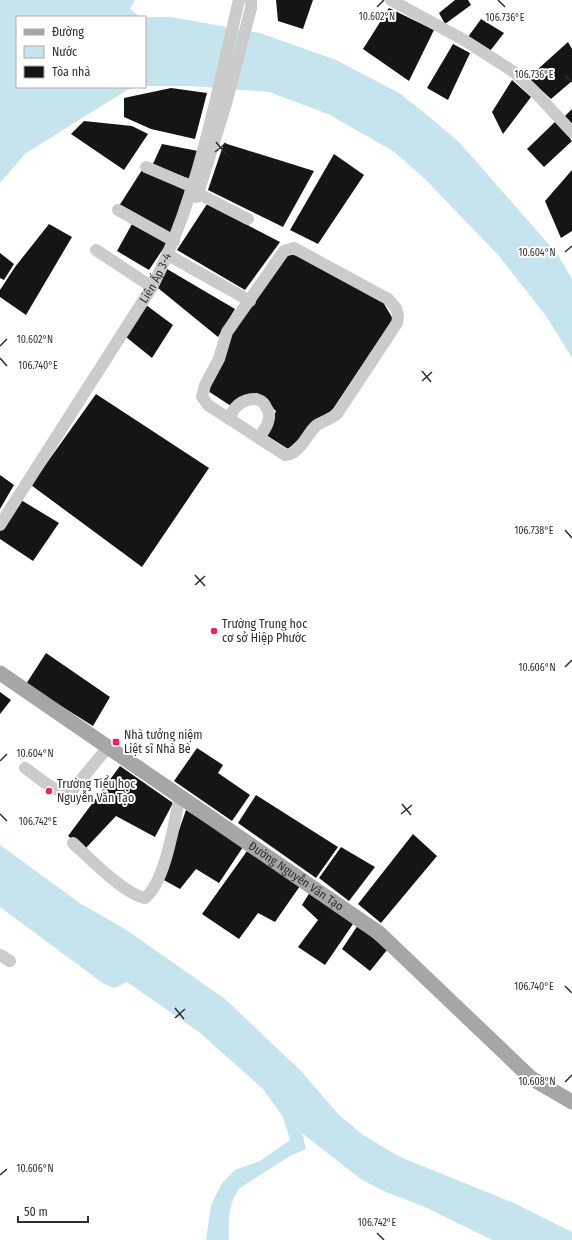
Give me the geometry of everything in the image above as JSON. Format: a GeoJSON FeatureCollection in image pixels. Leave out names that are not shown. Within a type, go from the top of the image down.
{"type":"FeatureCollection","features":[{"type":"Feature","properties":{"kind":"main road","name":"Đường Nguyễn Văn Tạo"},"geometry":{"type":"LineString","coordinates":[[0,673],[379,933],[532,1078],[572,1102]]}},
{"type":"Feature","properties":{"kind":"street","name":"Liên Ấp 3-4"},"geometry":{"type":"LineString","coordinates":[[0,525],[152,287],[168,255],[196,190],[212,112],[239,0]]}},
{"type":"Feature","properties":{"kind":"street"},"geometry":{"type":"LineString","coordinates":[[391,0],[464,40],[514,72],[572,132]]}},
{"type":"Feature","properties":{"kind":"street"},"geometry":{"type":"LineString","coordinates":[[196,190],[226,104],[251,4]]}},
{"type":"Feature","properties":{"kind":"street"},"geometry":{"type":"LineString","coordinates":[[146,167],[196,190],[248,219]]}},
{"type":"Feature","properties":{"kind":"street"},"geometry":{"type":"LineString","coordinates":[[118,210],[176,235]]}},
{"type":"Feature","properties":{"kind":"street"},"geometry":{"type":"LineString","coordinates":[[294,248],[388,299],[397,307],[399,315],[397,323],[337,414],[317,426],[297,450],[290,454],[285,455],[229,419],[208,405],[202,396],[205,385],[218,362],[227,332],[250,301],[284,251],[294,248]]}},
{"type":"Feature","properties":{"kind":"street"},"geometry":{"type":"LineString","coordinates":[[96,250],[152,287]]}},
{"type":"Feature","properties":{"kind":"street"},"geometry":{"type":"LineString","coordinates":[[168,255],[250,301]]}},
{"type":"Feature","properties":{"kind":"street"},"geometry":{"type":"LineString","coordinates":[[229,419],[235,408],[242,402],[252,398],[259,399],[266,405],[269,413],[268,422],[259,438]]}},
{"type":"Feature","properties":{"kind":"street"},"geometry":{"type":"LineString","coordinates":[[25,768],[58,791],[64,793],[71,792],[108,747]]}},
{"type":"Feature","properties":{"kind":"street"},"geometry":{"type":"LineString","coordinates":[[73,843],[116,883],[139,897],[145,898],[151,893],[166,859],[180,796]]}},
{"type":"Feature","properties":{"kind":"water"},"geometry":{"type":"Polygon","coordinates":[[[0,0],[135,0],[130,9],[139,16],[16,16],[16,88],[134,88],[127,90],[26,153],[0,183],[0,0]]]}},
{"type":"Feature","properties":{"kind":"water"},"geometry":{"type":"Polygon","coordinates":[[[146,17],[171,17],[260,33],[336,60],[399,93],[460,143],[558,255],[572,279],[572,358],[546,316],[499,256],[424,178],[393,151],[328,114],[269,92],[192,86],[146,86],[146,17]]]}},
{"type":"Feature","properties":{"kind":"water"},"geometry":{"type":"Polygon","coordinates":[[[0,845],[81,904],[125,929],[225,999],[300,1070],[339,1115],[363,1135],[400,1157],[514,1203],[572,1232],[572,1240],[492,1240],[425,1207],[386,1192],[362,1180],[302,1133],[306,1149],[290,1156],[240,1188],[231,1206],[229,1240],[206,1240],[211,1205],[222,1183],[235,1170],[260,1161],[290,1140],[283,1117],[263,1089],[199,1032],[127,982],[114,988],[104,984],[0,907],[0,845]]]}},
{"type":"Feature","properties":{"kind":"building"},"geometry":{"type":"Polygon","coordinates":[[[276,0],[313,0],[303,29],[278,21],[276,0]]]}},
{"type":"Feature","properties":{"kind":"building"},"geometry":{"type":"Polygon","coordinates":[[[455,0],[468,0],[471,5],[445,24],[439,13],[455,0]]]}},
{"type":"Feature","properties":{"kind":"building"},"geometry":{"type":"Polygon","coordinates":[[[389,8],[434,30],[409,81],[363,49],[389,8]]]}},
{"type":"Feature","properties":{"kind":"building"},"geometry":{"type":"Polygon","coordinates":[[[481,19],[504,33],[490,51],[468,37],[481,19]]]}},
{"type":"Feature","properties":{"kind":"building"},"geometry":{"type":"Polygon","coordinates":[[[568,42],[572,49],[572,81],[551,99],[528,78],[568,42]]]}},
{"type":"Feature","properties":{"kind":"building"},"geometry":{"type":"Polygon","coordinates":[[[453,44],[470,53],[448,100],[427,88],[453,44]]]}},
{"type":"Feature","properties":{"kind":"building"},"geometry":{"type":"Polygon","coordinates":[[[512,80],[531,97],[503,134],[492,112],[512,80]]]}},
{"type":"Feature","properties":{"kind":"building"},"geometry":{"type":"Polygon","coordinates":[[[171,88],[207,93],[195,139],[151,129],[124,117],[124,98],[171,88]]]}},
{"type":"Feature","properties":{"kind":"building"},"geometry":{"type":"Polygon","coordinates":[[[572,109],[572,127],[562,119],[572,109]]]}},
{"type":"Feature","properties":{"kind":"building"},"geometry":{"type":"Polygon","coordinates":[[[557,120],[572,141],[544,167],[527,149],[557,120]]]}},
{"type":"Feature","properties":{"kind":"building"},"geometry":{"type":"Polygon","coordinates":[[[84,121],[132,126],[148,134],[124,170],[71,134],[84,121]]]}},
{"type":"Feature","properties":{"kind":"building"},"geometry":{"type":"Polygon","coordinates":[[[224,143],[314,171],[283,227],[208,190],[224,143]]]}},
{"type":"Feature","properties":{"kind":"building"},"geometry":{"type":"Polygon","coordinates":[[[162,144],[198,151],[190,179],[152,166],[162,144]]]}},
{"type":"Feature","properties":{"kind":"building"},"geometry":{"type":"Polygon","coordinates":[[[334,154],[364,175],[318,244],[290,230],[334,154]]]}},
{"type":"Feature","properties":{"kind":"building"},"geometry":{"type":"Polygon","coordinates":[[[142,170],[185,190],[171,234],[119,206],[142,170]]]}},
{"type":"Feature","properties":{"kind":"building"},"geometry":{"type":"Polygon","coordinates":[[[572,170],[572,231],[561,238],[545,201],[572,170]]]}},
{"type":"Feature","properties":{"kind":"building"},"geometry":{"type":"Polygon","coordinates":[[[207,204],[280,242],[245,290],[177,250],[207,204]]]}},
{"type":"Feature","properties":{"kind":"building"},"geometry":{"type":"Polygon","coordinates":[[[49,224],[72,237],[26,315],[0,297],[0,290],[15,267],[49,224]]]}},
{"type":"Feature","properties":{"kind":"building"},"geometry":{"type":"Polygon","coordinates":[[[132,224],[167,243],[149,270],[117,251],[132,224]]]}},
{"type":"Feature","properties":{"kind":"building"},"geometry":{"type":"Polygon","coordinates":[[[0,253],[14,264],[4,280],[0,278],[0,253]]]}},
{"type":"Feature","properties":{"kind":"building"},"geometry":{"type":"Polygon","coordinates":[[[286,254],[301,256],[383,302],[393,319],[333,409],[288,449],[266,435],[276,411],[257,393],[250,395],[231,406],[208,391],[228,339],[286,254]]]}},
{"type":"Feature","properties":{"kind":"building"},"geometry":{"type":"Polygon","coordinates":[[[167,269],[235,309],[218,337],[158,288],[167,269]]]}},
{"type":"Feature","properties":{"kind":"building"},"geometry":{"type":"Polygon","coordinates":[[[146,305],[173,325],[152,358],[126,337],[146,305]]]}},
{"type":"Feature","properties":{"kind":"building"},"geometry":{"type":"Polygon","coordinates":[[[96,394],[209,468],[142,567],[31,485],[96,394]]]}},
{"type":"Feature","properties":{"kind":"building"},"geometry":{"type":"Polygon","coordinates":[[[0,475],[14,485],[0,509],[0,475]]]}},
{"type":"Feature","properties":{"kind":"building"},"geometry":{"type":"Polygon","coordinates":[[[21,500],[59,523],[33,561],[0,539],[0,530],[21,500]]]}},
{"type":"Feature","properties":{"kind":"building"},"geometry":{"type":"Polygon","coordinates":[[[46,653],[110,697],[93,726],[26,684],[46,653]]]}},
{"type":"Feature","properties":{"kind":"building"},"geometry":{"type":"Polygon","coordinates":[[[0,692],[11,700],[0,714],[0,692]]]}},
{"type":"Feature","properties":{"kind":"building"},"geometry":{"type":"Polygon","coordinates":[[[197,748],[223,765],[218,773],[250,795],[232,821],[174,781],[197,748]]]}},
{"type":"Feature","properties":{"kind":"building"},"geometry":{"type":"Polygon","coordinates":[[[120,766],[173,803],[155,837],[116,816],[85,849],[68,836],[120,766]]]}},
{"type":"Feature","properties":{"kind":"building"},"geometry":{"type":"Polygon","coordinates":[[[256,795],[338,847],[316,878],[238,823],[256,795]]]}},
{"type":"Feature","properties":{"kind":"building"},"geometry":{"type":"Polygon","coordinates":[[[186,810],[243,847],[219,883],[196,869],[180,889],[162,879],[186,810]]]}},
{"type":"Feature","properties":{"kind":"building"},"geometry":{"type":"Polygon","coordinates":[[[413,834],[437,856],[381,923],[358,904],[413,834]]]}},
{"type":"Feature","properties":{"kind":"building"},"geometry":{"type":"Polygon","coordinates":[[[341,847],[375,867],[349,901],[319,878],[341,847]]]}},
{"type":"Feature","properties":{"kind":"building"},"geometry":{"type":"Polygon","coordinates":[[[247,851],[300,886],[275,922],[258,913],[239,939],[202,914],[247,851]]]}},
{"type":"Feature","properties":{"kind":"building"},"geometry":{"type":"Polygon","coordinates":[[[310,892],[353,924],[325,965],[298,947],[318,920],[302,905],[310,892]]]}},
{"type":"Feature","properties":{"kind":"building"},"geometry":{"type":"Polygon","coordinates":[[[358,925],[387,950],[370,971],[342,949],[358,925]]]}},
{"type":"Feature","properties":{"kind":"place","name":"Trường Trung học cơ sở Hiệp Phước"},"geometry":{"type":"Point","coordinates":[214,631]}},
{"type":"Feature","properties":{"kind":"place","name":"Nhà tưởng niệm Liệt sĩ Nhà Bè"},"geometry":{"type":"Point","coordinates":[116,742]}},
{"type":"Feature","properties":{"kind":"place","name":"Trường Tiểu học Nguyễn Văn Tạo"},"geometry":{"type":"Point","coordinates":[49,791]}}]}
